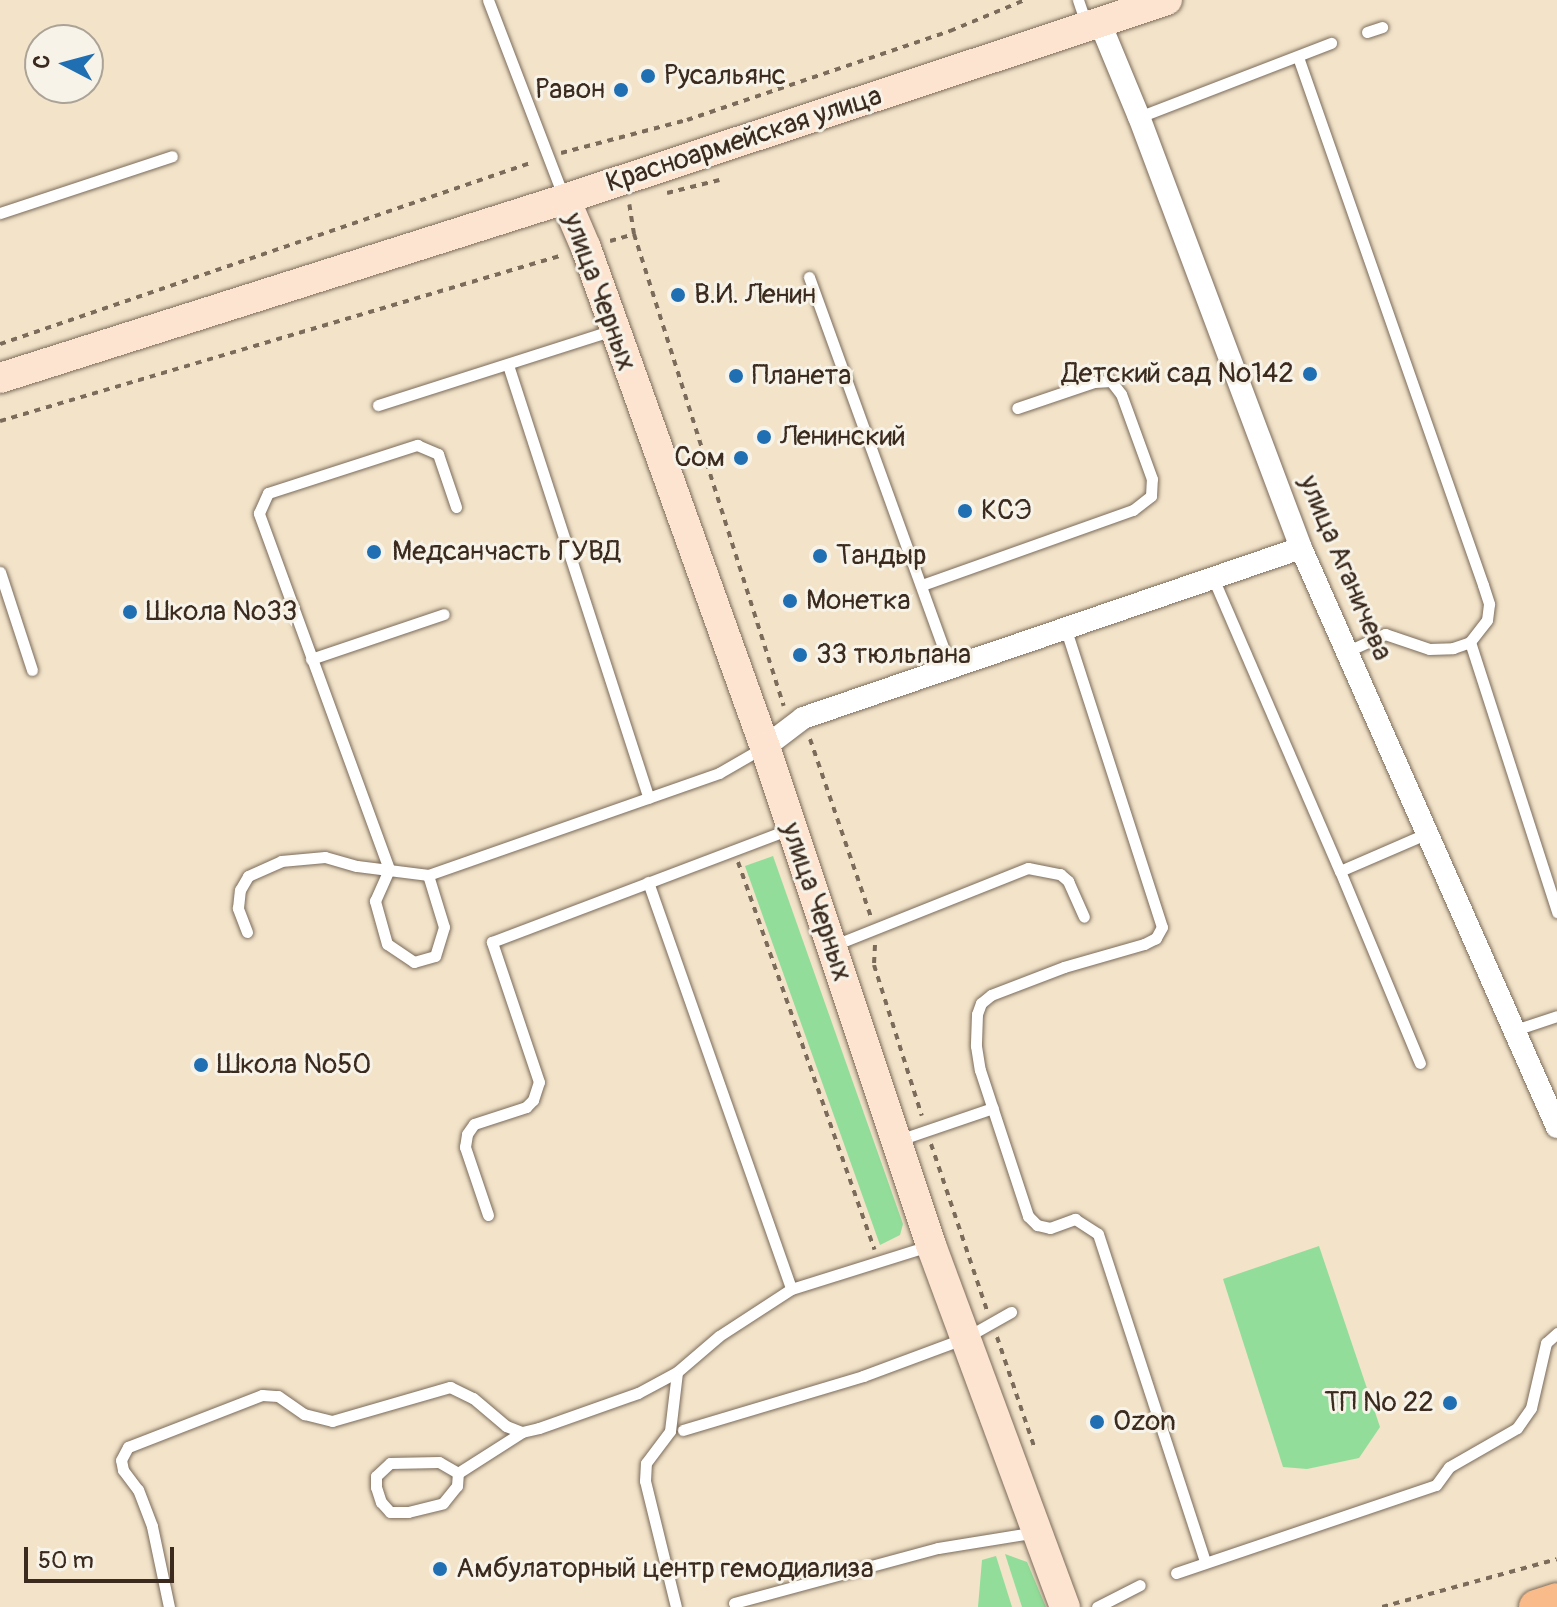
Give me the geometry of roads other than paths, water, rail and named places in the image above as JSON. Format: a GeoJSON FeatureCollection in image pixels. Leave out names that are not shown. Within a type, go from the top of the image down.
{"type":"FeatureCollection","features":[{"type":"Feature","properties":{"kind":"main road"},"geometry":{"type":"LineString","coordinates":[[1536,1607],[1557,1600]]}},
{"type":"Feature","properties":{"kind":"street","name":"Красноармейская улица"},"geometry":{"type":"LineString","coordinates":[[0,378],[565,199],[1089,17],[1167,0]]}},
{"type":"Feature","properties":{"kind":"street","name":"улица Аганичева"},"geometry":{"type":"LineString","coordinates":[[1089,17],[1139,117],[1301,548],[1557,1127]]}},
{"type":"Feature","properties":{"kind":"street","name":"улица Черных"},"geometry":{"type":"LineString","coordinates":[[565,199],[586,248],[765,747],[931,1245],[1065,1607]]}},
{"type":"Feature","properties":{"kind":"street"},"geometry":{"type":"LineString","coordinates":[[765,747],[803,718],[1301,548]]}},
{"type":"Feature","properties":{"kind":"lane"},"geometry":{"type":"LineString","coordinates":[[488,0],[565,199]]}},
{"type":"Feature","properties":{"kind":"lane"},"geometry":{"type":"LineString","coordinates":[[1367,32],[1382,27]]}},
{"type":"Feature","properties":{"kind":"lane"},"geometry":{"type":"LineString","coordinates":[[1139,117],[1331,43]]}},
{"type":"Feature","properties":{"kind":"lane"},"geometry":{"type":"LineString","coordinates":[[1298,57],[1489,604],[1487,620],[1470,642],[1453,648],[1429,649],[1385,634],[1346,652]]}},
{"type":"Feature","properties":{"kind":"lane"},"geometry":{"type":"LineString","coordinates":[[0,213],[172,156]]}},
{"type":"Feature","properties":{"kind":"lane"},"geometry":{"type":"LineString","coordinates":[[809,277],[950,666]]}},
{"type":"Feature","properties":{"kind":"lane"},"geometry":{"type":"LineString","coordinates":[[378,405],[613,330]]}},
{"type":"Feature","properties":{"kind":"lane"},"geometry":{"type":"LineString","coordinates":[[508,365],[649,798]]}},
{"type":"Feature","properties":{"kind":"lane"},"geometry":{"type":"LineString","coordinates":[[922,585],[1133,510],[1151,496],[1152,479],[1121,394],[1111,381],[1094,382],[1017,408]]}},
{"type":"Feature","properties":{"kind":"lane"},"geometry":{"type":"LineString","coordinates":[[428,875],[444,927],[435,956],[414,962],[387,944],[375,901],[389,869],[259,513],[268,493],[417,445],[429,447],[438,454],[456,507]]}},
{"type":"Feature","properties":{"kind":"lane"},"geometry":{"type":"LineString","coordinates":[[0,572],[32,670]]}},
{"type":"Feature","properties":{"kind":"lane"},"geometry":{"type":"LineString","coordinates":[[1213,578],[1420,1063]]}},
{"type":"Feature","properties":{"kind":"lane"},"geometry":{"type":"LineString","coordinates":[[311,659],[444,614]]}},
{"type":"Feature","properties":{"kind":"lane"},"geometry":{"type":"LineString","coordinates":[[1066,630],[1162,927],[1156,938],[1144,944],[1064,967],[991,995],[981,1003],[977,1014],[976,1046],[993,1108],[1033,1222],[1050,1228],[1075,1219],[1098,1234],[1205,1562]]}},
{"type":"Feature","properties":{"kind":"lane"},"geometry":{"type":"LineString","coordinates":[[1470,642],[1557,912]]}},
{"type":"Feature","properties":{"kind":"lane"},"geometry":{"type":"LineString","coordinates":[[247,932],[238,908],[240,890],[248,876],[262,869],[306,857],[428,875],[719,773],[765,747]]}},
{"type":"Feature","properties":{"kind":"lane"},"geometry":{"type":"LineString","coordinates":[[488,1215],[465,1147],[467,1134],[474,1124],[526,1107],[533,1100],[539,1082],[492,942],[791,829]]}},
{"type":"Feature","properties":{"kind":"lane"},"geometry":{"type":"LineString","coordinates":[[1340,871],[1428,833]]}},
{"type":"Feature","properties":{"kind":"lane"},"geometry":{"type":"LineString","coordinates":[[831,946],[1028,868],[1060,874],[1068,881],[1084,917]]}},
{"type":"Feature","properties":{"kind":"lane"},"geometry":{"type":"LineString","coordinates":[[648,882],[791,1289]]}},
{"type":"Feature","properties":{"kind":"lane"},"geometry":{"type":"LineString","coordinates":[[1515,1030],[1557,1016]]}},
{"type":"Feature","properties":{"kind":"lane"},"geometry":{"type":"LineString","coordinates":[[895,1141],[993,1108]]}},
{"type":"Feature","properties":{"kind":"lane"},"geometry":{"type":"LineString","coordinates":[[458,1473],[522,1432],[638,1393],[677,1372],[719,1336],[791,1289],[931,1245]]}},
{"type":"Feature","properties":{"kind":"lane"},"geometry":{"type":"LineString","coordinates":[[683,1430],[863,1376],[965,1338],[1011,1312]]}},
{"type":"Feature","properties":{"kind":"lane"},"geometry":{"type":"LineString","coordinates":[[1176,1573],[1436,1485],[1449,1467],[1517,1428],[1531,1408],[1546,1343],[1557,1333]]}},
{"type":"Feature","properties":{"kind":"lane"},"geometry":{"type":"LineString","coordinates":[[676,1607],[645,1472],[646,1463],[670,1431],[677,1372]]}},
{"type":"Feature","properties":{"kind":"lane"},"geometry":{"type":"LineString","coordinates":[[169,1607],[152,1526],[138,1490],[123,1470],[121,1460],[128,1447],[262,1395],[278,1396],[304,1414],[332,1421],[450,1387],[473,1398],[506,1426],[522,1432]]}},
{"type":"Feature","properties":{"kind":"lane"},"geometry":{"type":"LineString","coordinates":[[439,1462],[458,1473],[457,1486],[443,1503],[408,1512],[387,1510],[376,1487],[376,1476],[390,1463],[439,1462]]}},
{"type":"Feature","properties":{"kind":"lane"},"geometry":{"type":"LineString","coordinates":[[734,1603],[938,1548],[1037,1532]]}},
{"type":"Feature","properties":{"kind":"lane"},"geometry":{"type":"LineString","coordinates":[[1097,1607],[1140,1585]]}},
{"type":"Feature","properties":{"kind":"place","name":"Русальянс"},"geometry":{"type":"Point","coordinates":[648,76]}},
{"type":"Feature","properties":{"kind":"place","name":"Равон"},"geometry":{"type":"Point","coordinates":[621,90]}},
{"type":"Feature","properties":{"kind":"place","name":"В.И. Ленин"},"geometry":{"type":"Point","coordinates":[678,295]}},
{"type":"Feature","properties":{"kind":"place","name":"Детский сад №142"},"geometry":{"type":"Point","coordinates":[1310,374]}},
{"type":"Feature","properties":{"kind":"place","name":"Планета"},"geometry":{"type":"Point","coordinates":[736,376]}},
{"type":"Feature","properties":{"kind":"place","name":"Ленинский"},"geometry":{"type":"Point","coordinates":[764,437]}},
{"type":"Feature","properties":{"kind":"place","name":"Сом"},"geometry":{"type":"Point","coordinates":[741,458]}},
{"type":"Feature","properties":{"kind":"place","name":"КСЭ"},"geometry":{"type":"Point","coordinates":[965,511]}},
{"type":"Feature","properties":{"kind":"place","name":"Медсанчасть ГУВД"},"geometry":{"type":"Point","coordinates":[374,552]}},
{"type":"Feature","properties":{"kind":"place","name":"Тандыр"},"geometry":{"type":"Point","coordinates":[820,556]}},
{"type":"Feature","properties":{"kind":"place","name":"Монетка"},"geometry":{"type":"Point","coordinates":[790,601]}},
{"type":"Feature","properties":{"kind":"place","name":"Школа №33"},"geometry":{"type":"Point","coordinates":[130,612]}},
{"type":"Feature","properties":{"kind":"place","name":"33 тюльпана"},"geometry":{"type":"Point","coordinates":[800,655]}},
{"type":"Feature","properties":{"kind":"place","name":"Школа №50"},"geometry":{"type":"Point","coordinates":[201,1065]}},
{"type":"Feature","properties":{"kind":"place","name":"ТП № 22"},"geometry":{"type":"Point","coordinates":[1450,1403]}},
{"type":"Feature","properties":{"kind":"place","name":"Ozon"},"geometry":{"type":"Point","coordinates":[1097,1422]}},
{"type":"Feature","properties":{"kind":"place","name":"Амбулаторный центр гемодиализа"},"geometry":{"type":"Point","coordinates":[440,1569]}}]}
